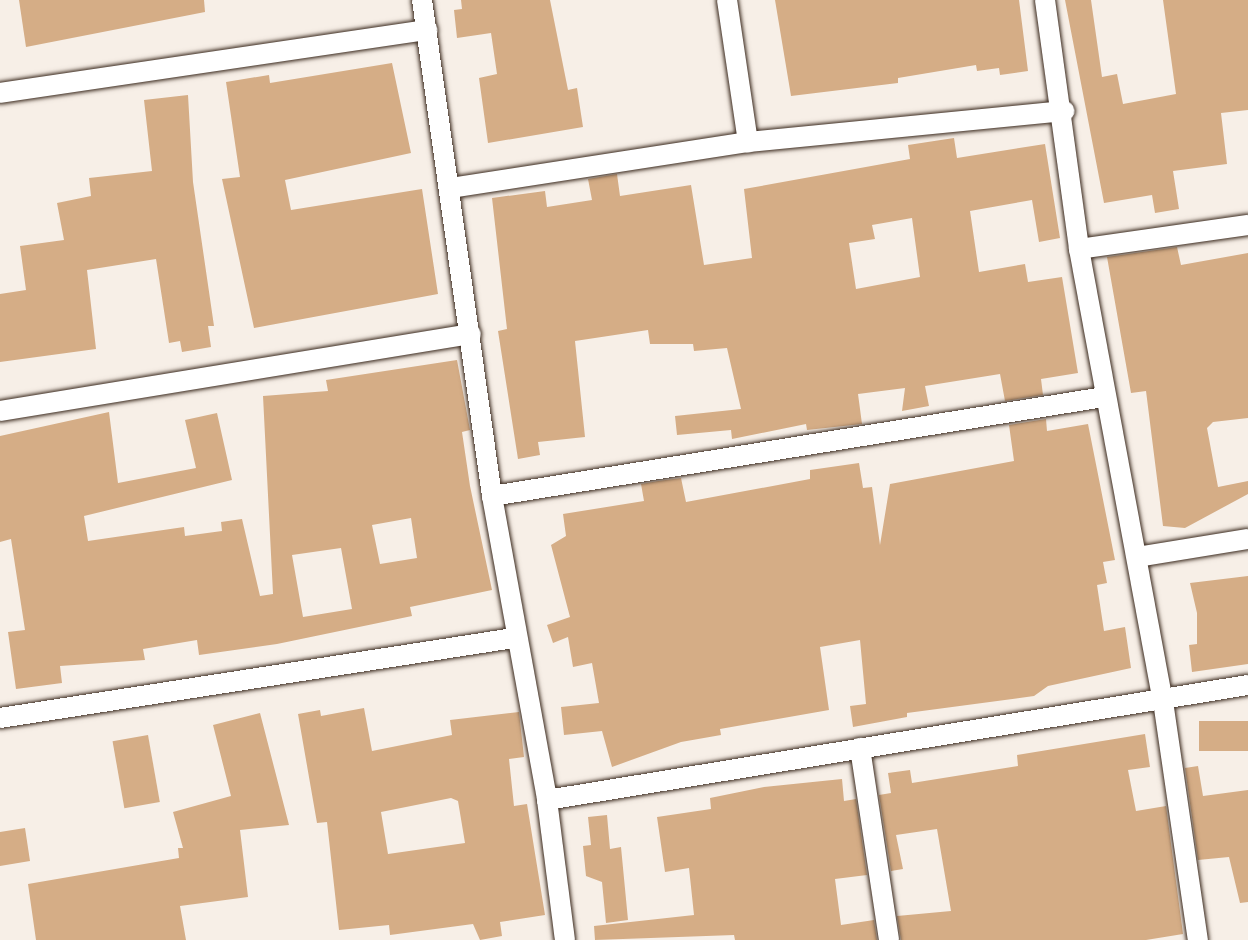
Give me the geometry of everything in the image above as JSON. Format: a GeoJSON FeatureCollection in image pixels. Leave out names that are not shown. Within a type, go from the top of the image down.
{"type":"FeatureCollection","features":[{"type":"Feature","properties":{"kind":"street"},"geometry":{"type":"LineString","coordinates":[[422,0],[471,334],[492,496],[514,638],[547,800],[564,940]]}},
{"type":"Feature","properties":{"kind":"street"},"geometry":{"type":"LineString","coordinates":[[727,0],[747,142]]}},
{"type":"Feature","properties":{"kind":"street"},"geometry":{"type":"LineString","coordinates":[[1045,0],[1064,111],[1079,249],[1104,397],[1137,557],[1163,701],[1198,940]]}},
{"type":"Feature","properties":{"kind":"street"},"geometry":{"type":"LineString","coordinates":[[0,93],[427,30]]}},
{"type":"Feature","properties":{"kind":"street"},"geometry":{"type":"LineString","coordinates":[[450,188],[747,142],[1064,111]]}},
{"type":"Feature","properties":{"kind":"street"},"geometry":{"type":"LineString","coordinates":[[1079,249],[1248,225]]}},
{"type":"Feature","properties":{"kind":"street"},"geometry":{"type":"LineString","coordinates":[[0,411],[471,334]]}},
{"type":"Feature","properties":{"kind":"street"},"geometry":{"type":"LineString","coordinates":[[492,496],[1104,397]]}},
{"type":"Feature","properties":{"kind":"street"},"geometry":{"type":"LineString","coordinates":[[1137,557],[1248,539]]}},
{"type":"Feature","properties":{"kind":"street"},"geometry":{"type":"LineString","coordinates":[[0,718],[514,638]]}},
{"type":"Feature","properties":{"kind":"street"},"geometry":{"type":"LineString","coordinates":[[547,800],[1248,686]]}},
{"type":"Feature","properties":{"kind":"street"},"geometry":{"type":"LineString","coordinates":[[860,748],[889,940]]}},
{"type":"Feature","properties":{"kind":"building"},"geometry":{"type":"Polygon","coordinates":[[[19,0],[204,0],[205,12],[26,47],[19,0]]]}},
{"type":"Feature","properties":{"kind":"building"},"geometry":{"type":"Polygon","coordinates":[[[461,0],[550,0],[568,90],[577,88],[583,127],[488,143],[479,78],[497,74],[491,33],[457,38],[454,10],[462,9],[461,0]]]}},
{"type":"Feature","properties":{"kind":"building"},"geometry":{"type":"Polygon","coordinates":[[[775,0],[1019,0],[1028,71],[1000,75],[999,68],[977,71],[976,65],[898,78],[898,83],[791,96],[775,0]]]}},
{"type":"Feature","properties":{"kind":"building"},"geometry":{"type":"Polygon","coordinates":[[[1065,0],[1091,0],[1102,77],[1117,74],[1123,104],[1176,94],[1163,0],[1248,0],[1248,110],[1221,113],[1227,164],[1173,171],[1179,209],[1155,213],[1152,195],[1104,203],[1065,0]]]}},
{"type":"Feature","properties":{"kind":"building"},"geometry":{"type":"Polygon","coordinates":[[[392,63],[411,153],[285,180],[291,210],[422,189],[438,294],[254,328],[222,179],[240,177],[226,82],[269,75],[270,83],[392,63]]]}},
{"type":"Feature","properties":{"kind":"building"},"geometry":{"type":"Polygon","coordinates":[[[188,95],[193,182],[214,326],[208,326],[211,347],[182,352],[180,341],[169,343],[156,259],[87,270],[96,349],[0,362],[0,294],[26,290],[20,246],[64,240],[57,203],[91,196],[89,178],[152,171],[144,100],[188,95]]]}},
{"type":"Feature","properties":{"kind":"building"},"geometry":{"type":"Polygon","coordinates":[[[954,138],[957,158],[1045,144],[1060,238],[1039,242],[1032,200],[970,211],[979,272],[1025,264],[1028,282],[1062,277],[1078,373],[1041,379],[1043,395],[1005,401],[1000,374],[925,386],[929,406],[902,411],[905,388],[858,394],[862,424],[807,430],[806,424],[732,439],[731,430],[677,435],[675,416],[741,409],[727,348],[694,351],[693,344],[650,344],[648,330],[575,341],[585,437],[538,442],[540,455],[518,459],[498,331],[507,329],[492,198],[545,191],[547,207],[592,200],[588,179],[617,174],[620,196],[691,185],[704,265],[752,258],[744,189],[910,159],[908,145],[954,138]],[[912,218],[872,225],[875,239],[849,243],[856,289],[920,277],[912,218]]]}},
{"type":"Feature","properties":{"kind":"building"},"geometry":{"type":"Polygon","coordinates":[[[1177,247],[1181,265],[1248,253],[1248,418],[1213,422],[1207,428],[1218,487],[1248,481],[1248,494],[1185,528],[1163,526],[1146,391],[1131,393],[1107,257],[1177,247]]]}},
{"type":"Feature","properties":{"kind":"building"},"geometry":{"type":"Polygon","coordinates":[[[457,360],[470,430],[462,432],[470,486],[492,590],[410,607],[412,616],[277,644],[199,655],[197,640],[143,649],[145,660],[60,666],[62,683],[16,689],[8,632],[25,630],[11,539],[0,542],[0,436],[109,412],[118,483],[196,468],[185,420],[217,413],[232,480],[84,516],[88,541],[184,527],[185,536],[222,531],[221,522],[242,519],[260,596],[273,594],[263,396],[328,391],[326,380],[457,360]],[[411,518],[372,525],[380,564],[417,558],[411,518]],[[341,548],[292,555],[303,617],[352,609],[341,548]]]}},
{"type":"Feature","properties":{"kind":"building"},"geometry":{"type":"Polygon","coordinates":[[[1046,419],[1047,431],[1088,424],[1115,560],[1103,562],[1107,583],[1097,585],[1104,631],[1125,627],[1131,668],[1048,686],[1034,696],[907,713],[907,717],[853,727],[850,706],[866,704],[860,640],[820,647],[829,710],[720,729],[721,735],[681,742],[612,767],[602,731],[564,735],[561,707],[599,703],[592,663],[573,667],[568,637],[553,643],[547,625],[570,617],[551,545],[566,536],[563,514],[644,501],[641,484],[658,481],[681,478],[686,502],[810,479],[810,470],[859,463],[863,488],[872,487],[880,545],[890,484],[1014,461],[1009,425],[1046,419]]]}},
{"type":"Feature","properties":{"kind":"building"},"geometry":{"type":"Polygon","coordinates":[[[1248,576],[1248,664],[1192,672],[1189,645],[1197,644],[1197,613],[1190,583],[1248,576]]]}},
{"type":"Feature","properties":{"kind":"building"},"geometry":{"type":"Polygon","coordinates":[[[364,708],[372,751],[452,735],[450,720],[519,712],[524,757],[509,759],[514,806],[527,804],[545,915],[500,922],[502,936],[480,940],[473,924],[390,935],[389,925],[339,930],[327,822],[317,823],[298,714],[320,710],[321,716],[364,708]],[[451,798],[381,812],[388,854],[465,843],[458,801],[451,798]]]}},
{"type":"Feature","properties":{"kind":"building"},"geometry":{"type":"Polygon","coordinates":[[[260,713],[289,825],[240,830],[248,897],[180,906],[186,940],[36,940],[28,884],[179,858],[178,848],[183,848],[173,812],[231,796],[213,725],[260,713]]]}},
{"type":"Feature","properties":{"kind":"building"},"geometry":{"type":"Polygon","coordinates":[[[1199,721],[1248,721],[1248,751],[1199,751],[1199,721]]]}},
{"type":"Feature","properties":{"kind":"building"},"geometry":{"type":"Polygon","coordinates":[[[1145,734],[1150,767],[1128,770],[1136,811],[1166,806],[1183,934],[1146,940],[901,940],[897,916],[951,911],[937,829],[896,835],[903,869],[891,871],[879,795],[891,793],[888,773],[910,770],[912,783],[1018,766],[1017,755],[1145,734]]]}},
{"type":"Feature","properties":{"kind":"building"},"geometry":{"type":"Polygon","coordinates":[[[148,735],[160,802],[124,808],[113,741],[148,735]]]}},
{"type":"Feature","properties":{"kind":"building"},"geometry":{"type":"Polygon","coordinates":[[[1198,766],[1203,796],[1248,790],[1248,902],[1240,903],[1229,857],[1198,860],[1185,768],[1198,766]]]}},
{"type":"Feature","properties":{"kind":"building"},"geometry":{"type":"Polygon","coordinates":[[[842,779],[844,801],[856,799],[867,875],[835,879],[841,925],[874,920],[877,940],[735,940],[734,935],[595,940],[594,926],[694,915],[689,868],[665,872],[657,817],[711,809],[710,798],[764,787],[842,779]]]}},
{"type":"Feature","properties":{"kind":"building"},"geometry":{"type":"Polygon","coordinates":[[[607,815],[610,849],[621,847],[628,920],[606,923],[602,882],[586,876],[583,846],[591,845],[588,817],[607,815]]]}},
{"type":"Feature","properties":{"kind":"building"},"geometry":{"type":"Polygon","coordinates":[[[25,828],[30,861],[0,866],[0,832],[25,828]]]}}]}
